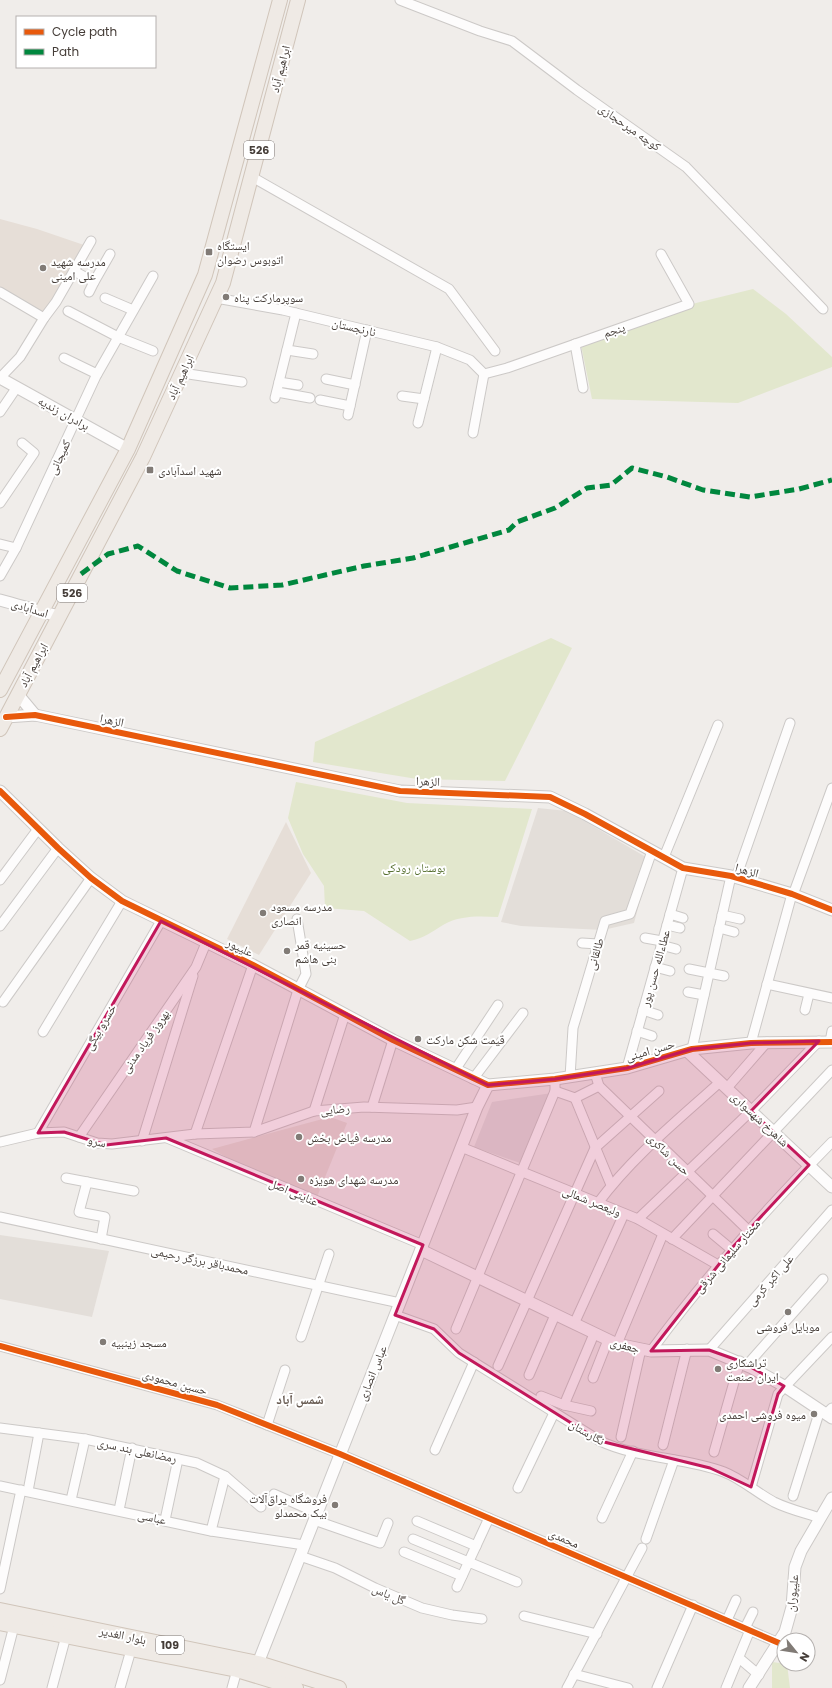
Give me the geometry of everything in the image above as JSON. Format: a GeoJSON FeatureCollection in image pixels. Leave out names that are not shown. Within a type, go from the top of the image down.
{"type":"FeatureCollection","features":[{"type":"Feature","properties":{"kind":"main road","name":"ابراهیم آباد"},"geometry":{"type":"LineString","coordinates":[[0,690],[128,449],[206,275],[280,0]]}},
{"type":"Feature","properties":{"kind":"main road","name":"ابراهیم آباد"},"geometry":{"type":"LineString","coordinates":[[3,723],[143,457],[223,283],[298,0]]}},
{"type":"Feature","properties":{"kind":"main road","name":"بلوار الغدیر"},"geometry":{"type":"LineString","coordinates":[[0,1610],[258,1663],[338,1688]]}},
{"type":"Feature","properties":{"kind":"main road","name":"بلوار الغدیر"},"geometry":{"type":"LineString","coordinates":[[0,1623],[237,1670],[290,1687]]}},
{"type":"Feature","properties":{"kind":"street","name":"کوچه میرحجازی"},"geometry":{"type":"LineString","coordinates":[[400,0],[480,31],[512,41],[577,90],[686,167],[823,309]]}},
{"type":"Feature","properties":{"kind":"street"},"geometry":{"type":"LineString","coordinates":[[252,177],[449,289],[495,351]]}},
{"type":"Feature","properties":{"kind":"street"},"geometry":{"type":"LineString","coordinates":[[0,378],[20,358],[92,242]]}},
{"type":"Feature","properties":{"kind":"street"},"geometry":{"type":"LineString","coordinates":[[89,292],[110,254]]}},
{"type":"Feature","properties":{"kind":"street","name":"پنجم"},"geometry":{"type":"LineString","coordinates":[[484,374],[507,368],[689,304],[661,254]]}},
{"type":"Feature","properties":{"kind":"street"},"geometry":{"type":"LineString","coordinates":[[74,271],[94,282]]}},
{"type":"Feature","properties":{"kind":"street","name":"کمیجانی"},"geometry":{"type":"LineString","coordinates":[[0,576],[16,548],[97,374],[153,276]]}},
{"type":"Feature","properties":{"kind":"street"},"geometry":{"type":"LineString","coordinates":[[0,293],[44,318]]}},
{"type":"Feature","properties":{"kind":"street"},"geometry":{"type":"LineString","coordinates":[[105,298],[133,310]]}},
{"type":"Feature","properties":{"kind":"street","name":"نارنجستان"},"geometry":{"type":"LineString","coordinates":[[216,298],[296,313],[438,347],[470,360],[484,374]]}},
{"type":"Feature","properties":{"kind":"street"},"geometry":{"type":"LineString","coordinates":[[68,311],[118,337],[153,351]]}},
{"type":"Feature","properties":{"kind":"street"},"geometry":{"type":"LineString","coordinates":[[296,313],[276,395],[310,398]]}},
{"type":"Feature","properties":{"kind":"street"},"geometry":{"type":"LineString","coordinates":[[320,400],[349,410],[367,330]]}},
{"type":"Feature","properties":{"kind":"street"},"geometry":{"type":"LineString","coordinates":[[575,344],[583,388]]}},
{"type":"Feature","properties":{"kind":"street"},"geometry":{"type":"LineString","coordinates":[[418,423],[438,347]]}},
{"type":"Feature","properties":{"kind":"street"},"geometry":{"type":"LineString","coordinates":[[287,350],[313,354]]}},
{"type":"Feature","properties":{"kind":"street"},"geometry":{"type":"LineString","coordinates":[[64,358],[97,374]]}},
{"type":"Feature","properties":{"kind":"street"},"geometry":{"type":"LineString","coordinates":[[182,373],[242,382]]}},
{"type":"Feature","properties":{"kind":"street"},"geometry":{"type":"LineString","coordinates":[[473,433],[484,374]]}},
{"type":"Feature","properties":{"kind":"street","name":"برادران زندیه"},"geometry":{"type":"LineString","coordinates":[[0,378],[128,449]]}},
{"type":"Feature","properties":{"kind":"street"},"geometry":{"type":"LineString","coordinates":[[326,379],[355,385]]}},
{"type":"Feature","properties":{"kind":"street"},"geometry":{"type":"LineString","coordinates":[[280,382],[298,385]]}},
{"type":"Feature","properties":{"kind":"street"},"geometry":{"type":"LineString","coordinates":[[0,412],[17,387]]}},
{"type":"Feature","properties":{"kind":"street"},"geometry":{"type":"LineString","coordinates":[[402,396],[424,399]]}},
{"type":"Feature","properties":{"kind":"street"},"geometry":{"type":"LineString","coordinates":[[0,503],[34,453],[22,443]]}},
{"type":"Feature","properties":{"kind":"street"},"geometry":{"type":"LineString","coordinates":[[0,544],[16,548]]}},
{"type":"Feature","properties":{"kind":"street","name":"اسدآبادی"},"geometry":{"type":"LineString","coordinates":[[0,600],[21,605],[42,613],[59,616]]}},
{"type":"Feature","properties":{"kind":"street"},"geometry":{"type":"LineString","coordinates":[[21,690],[20,697],[35,715]]}},
{"type":"Feature","properties":{"kind":"street","name":"الزهرا"},"geometry":{"type":"LineString","coordinates":[[3,723],[35,715],[400,791],[550,797],[585,814],[683,868],[733,877],[792,895],[832,910]]}},
{"type":"Feature","properties":{"kind":"street"},"geometry":{"type":"LineString","coordinates":[[689,1050],[704,995],[722,915],[733,877],[790,723]]}},
{"type":"Feature","properties":{"kind":"street"},"geometry":{"type":"LineString","coordinates":[[664,858],[718,725]]}},
{"type":"Feature","properties":{"kind":"street"},"geometry":{"type":"LineString","coordinates":[[751,1043],[792,895],[832,788]]}},
{"type":"Feature","properties":{"kind":"street","name":"علیپور"},"geometry":{"type":"LineString","coordinates":[[2,794],[91,878],[122,901],[253,965],[393,1040],[488,1085]]}},
{"type":"Feature","properties":{"kind":"street"},"geometry":{"type":"LineString","coordinates":[[0,880],[38,829]]}},
{"type":"Feature","properties":{"kind":"street"},"geometry":{"type":"LineString","coordinates":[[0,926],[58,848]]}},
{"type":"Feature","properties":{"kind":"street","name":"طالقانی"},"geometry":{"type":"LineString","coordinates":[[570,1077],[573,1028],[605,921],[630,914],[652,851]]}},
{"type":"Feature","properties":{"kind":"street","name":"عطاءالله حسن پور"},"geometry":{"type":"LineString","coordinates":[[626,1068],[683,868]]}},
{"type":"Feature","properties":{"kind":"street"},"geometry":{"type":"LineString","coordinates":[[3,1002],[91,878]]}},
{"type":"Feature","properties":{"kind":"street"},"geometry":{"type":"LineString","coordinates":[[43,1032],[122,901]]}},
{"type":"Feature","properties":{"kind":"street"},"geometry":{"type":"LineString","coordinates":[[670,914],[683,918]]}},
{"type":"Feature","properties":{"kind":"street"},"geometry":{"type":"LineString","coordinates":[[722,915],[740,919]]}},
{"type":"Feature","properties":{"kind":"street"},"geometry":{"type":"LineString","coordinates":[[254,1132],[298,990],[306,974],[297,919]]}},
{"type":"Feature","properties":{"kind":"street","name":"خسرو بیگی"},"geometry":{"type":"LineString","coordinates":[[38,1133],[161,921]]}},
{"type":"Feature","properties":{"kind":"street"},"geometry":{"type":"LineString","coordinates":[[667,924],[680,928]]}},
{"type":"Feature","properties":{"kind":"street"},"geometry":{"type":"LineString","coordinates":[[719,928],[734,932]]}},
{"type":"Feature","properties":{"kind":"street"},"geometry":{"type":"LineString","coordinates":[[645,938],[676,949]]}},
{"type":"Feature","properties":{"kind":"street","name":"بهروز فریاد مدنی"},"geometry":{"type":"LineString","coordinates":[[79,1137],[196,967],[206,943]]}},
{"type":"Feature","properties":{"kind":"street"},"geometry":{"type":"LineString","coordinates":[[582,943],[598,944]]}},
{"type":"Feature","properties":{"kind":"street"},"geometry":{"type":"LineString","coordinates":[[195,1134],[253,965]]}},
{"type":"Feature","properties":{"kind":"street"},"geometry":{"type":"LineString","coordinates":[[142,1141],[196,967]]}},
{"type":"Feature","properties":{"kind":"street"},"geometry":{"type":"LineString","coordinates":[[655,967],[670,971]]}},
{"type":"Feature","properties":{"kind":"street"},"geometry":{"type":"LineString","coordinates":[[689,969],[724,976]]}},
{"type":"Feature","properties":{"kind":"street"},"geometry":{"type":"LineString","coordinates":[[767,984],[832,998]]}},
{"type":"Feature","properties":{"kind":"street"},"geometry":{"type":"LineString","coordinates":[[688,992],[704,995]]}},
{"type":"Feature","properties":{"kind":"street"},"geometry":{"type":"LineString","coordinates":[[805,1010],[809,994]]}},
{"type":"Feature","properties":{"kind":"street"},"geometry":{"type":"LineString","coordinates":[[455,1070],[498,1006]]}},
{"type":"Feature","properties":{"kind":"street"},"geometry":{"type":"LineString","coordinates":[[643,1010],[658,1015]]}},
{"type":"Feature","properties":{"kind":"street"},"geometry":{"type":"LineString","coordinates":[[473,1079],[523,1013]]}},
{"type":"Feature","properties":{"kind":"street"},"geometry":{"type":"LineString","coordinates":[[314,1111],[346,1014]]}},
{"type":"Feature","properties":{"kind":"street"},"geometry":{"type":"LineString","coordinates":[[637,1031],[652,1036]]}},
{"type":"Feature","properties":{"kind":"street"},"geometry":{"type":"LineString","coordinates":[[638,1220],[751,1111],[827,1042],[832,1031]]}},
{"type":"Feature","properties":{"kind":"street"},"geometry":{"type":"LineString","coordinates":[[372,1107],[393,1040]]}},
{"type":"Feature","properties":{"kind":"street"},"geometry":{"type":"LineString","coordinates":[[598,1203],[611,1185],[655,1141],[724,1085],[767,1042]]}},
{"type":"Feature","properties":{"kind":"street","name":"حسن امینی"},"geometry":{"type":"LineString","coordinates":[[488,1085],[555,1079],[626,1068],[689,1050],[767,1042],[827,1042]]}},
{"type":"Feature","properties":{"kind":"street","name":"شاهرخ شهسواری"},"geometry":{"type":"LineString","coordinates":[[689,1050],[832,1187]]}},
{"type":"Feature","properties":{"kind":"street"},"geometry":{"type":"LineString","coordinates":[[672,1239],[832,1070]]}},
{"type":"Feature","properties":{"kind":"street","name":"حسن شاکری"},"geometry":{"type":"LineString","coordinates":[[595,1073],[599,1086],[748,1230]]}},
{"type":"Feature","properties":{"kind":"street"},"geometry":{"type":"LineString","coordinates":[[456,1330],[555,1091],[555,1079]]}},
{"type":"Feature","properties":{"kind":"street","name":"عباس انصاری"},"geometry":{"type":"LineString","coordinates":[[258,1663],[461,1147],[477,1107],[488,1085]]}},
{"type":"Feature","properties":{"kind":"street"},"geometry":{"type":"LineString","coordinates":[[555,1091],[575,1098],[599,1086]]}},
{"type":"Feature","properties":{"kind":"street"},"geometry":{"type":"LineString","coordinates":[[498,1366],[528,1302],[574,1193],[596,1148],[659,1091]]}},
{"type":"Feature","properties":{"kind":"street"},"geometry":{"type":"LineString","coordinates":[[575,1098],[611,1185]]}},
{"type":"Feature","properties":{"kind":"street","name":"رضایی"},"geometry":{"type":"LineString","coordinates":[[195,1134],[254,1132],[314,1111],[372,1107],[457,1110],[477,1107]]}},
{"type":"Feature","properties":{"kind":"street","name":"سرو"},"geometry":{"type":"LineString","coordinates":[[0,1142],[38,1133],[64,1132],[106,1145],[195,1134]]}},
{"type":"Feature","properties":{"kind":"street","name":"عنایتی اصل"},"geometry":{"type":"LineString","coordinates":[[166,1138],[422,1248]]}},
{"type":"Feature","properties":{"kind":"street","name":"مختار سلیمانی شرقی"},"geometry":{"type":"LineString","coordinates":[[646,1350],[731,1249],[832,1142]]}},
{"type":"Feature","properties":{"kind":"street","name":"ولیعصر شمالی"},"geometry":{"type":"LineString","coordinates":[[461,1147],[638,1220],[718,1265]]}},
{"type":"Feature","properties":{"kind":"street"},"geometry":{"type":"LineString","coordinates":[[66,1178],[134,1191]]}},
{"type":"Feature","properties":{"kind":"street"},"geometry":{"type":"LineString","coordinates":[[87,1182],[79,1212],[105,1217],[101,1239]]}},
{"type":"Feature","properties":{"kind":"street","name":"علی اکبر کرمی"},"geometry":{"type":"LineString","coordinates":[[709,1350],[832,1210]]}},
{"type":"Feature","properties":{"kind":"street"},"geometry":{"type":"LineString","coordinates":[[574,1324],[624,1214]]}},
{"type":"Feature","properties":{"kind":"street","name":"محمدباقر برزگر رحیمی"},"geometry":{"type":"LineString","coordinates":[[0,1217],[400,1303]]}},
{"type":"Feature","properties":{"kind":"street"},"geometry":{"type":"LineString","coordinates":[[593,1378],[612,1342],[663,1234]]}},
{"type":"Feature","properties":{"kind":"street"},"geometry":{"type":"LineString","coordinates":[[713,1234],[731,1249]]}},
{"type":"Feature","properties":{"kind":"street","name":"جعفری"},"geometry":{"type":"LineString","coordinates":[[422,1248],[555,1316],[612,1342],[646,1350],[709,1350],[743,1363],[827,1412]]}},
{"type":"Feature","properties":{"kind":"street"},"geometry":{"type":"LineString","coordinates":[[301,1337],[329,1254]]}},
{"type":"Feature","properties":{"kind":"street"},"geometry":{"type":"LineString","coordinates":[[714,1452],[743,1363],[822,1279]]}},
{"type":"Feature","properties":{"kind":"street","name":"نگارستان"},"geometry":{"type":"LineString","coordinates":[[395,1315],[434,1329],[459,1353],[600,1441],[633,1451],[724,1472],[783,1506],[820,1518]]}},
{"type":"Feature","properties":{"kind":"street"},"geometry":{"type":"LineString","coordinates":[[529,1375],[555,1316]]}},
{"type":"Feature","properties":{"kind":"street"},"geometry":{"type":"LineString","coordinates":[[564,1405],[594,1334]]}},
{"type":"Feature","properties":{"kind":"street"},"geometry":{"type":"LineString","coordinates":[[751,1487],[778,1394],[832,1337]]}},
{"type":"Feature","properties":{"kind":"street","name":"حسین محمودی"},"geometry":{"type":"LineString","coordinates":[[0,1346],[216,1405],[340,1454]]}},
{"type":"Feature","properties":{"kind":"street"},"geometry":{"type":"LineString","coordinates":[[663,1445],[687,1349]]}},
{"type":"Feature","properties":{"kind":"street"},"geometry":{"type":"LineString","coordinates":[[621,1437],[646,1350]]}},
{"type":"Feature","properties":{"kind":"street"},"geometry":{"type":"LineString","coordinates":[[435,1450],[474,1362]]}},
{"type":"Feature","properties":{"kind":"street"},"geometry":{"type":"LineString","coordinates":[[267,1425],[285,1370]]}},
{"type":"Feature","properties":{"kind":"street"},"geometry":{"type":"LineString","coordinates":[[541,1396],[564,1405],[591,1410]]}},
{"type":"Feature","properties":{"kind":"street"},"geometry":{"type":"LineString","coordinates":[[793,1496],[827,1412]]}},
{"type":"Feature","properties":{"kind":"street"},"geometry":{"type":"LineString","coordinates":[[518,1488],[554,1413]]}},
{"type":"Feature","properties":{"kind":"street","name":"رمضانعلی بند سری"},"geometry":{"type":"LineString","coordinates":[[0,1428],[85,1439],[197,1463],[225,1476],[261,1507]]}},
{"type":"Feature","properties":{"kind":"street"},"geometry":{"type":"LineString","coordinates":[[0,1589],[39,1433]]}},
{"type":"Feature","properties":{"kind":"street"},"geometry":{"type":"LineString","coordinates":[[71,1500],[85,1439]]}},
{"type":"Feature","properties":{"kind":"street"},"geometry":{"type":"LineString","coordinates":[[119,1510],[132,1448]]}},
{"type":"Feature","properties":{"kind":"street"},"geometry":{"type":"LineString","coordinates":[[602,1518],[633,1451]]}},
{"type":"Feature","properties":{"kind":"street","name":"محمدی"},"geometry":{"type":"LineString","coordinates":[[340,1454],[776,1642]]}},
{"type":"Feature","properties":{"kind":"street"},"geometry":{"type":"LineString","coordinates":[[165,1520],[178,1459]]}},
{"type":"Feature","properties":{"kind":"street"},"geometry":{"type":"LineString","coordinates":[[646,1539],[674,1460]]}},
{"type":"Feature","properties":{"kind":"street"},"geometry":{"type":"LineString","coordinates":[[211,1531],[225,1476]]}},
{"type":"Feature","properties":{"kind":"street","name":"عباسی"},"geometry":{"type":"LineString","coordinates":[[0,1486],[302,1550]]}},
{"type":"Feature","properties":{"kind":"street"},"geometry":{"type":"LineString","coordinates":[[274,1494],[316,1517],[380,1543],[388,1523]]}},
{"type":"Feature","properties":{"kind":"street","name":"علیپوران"},"geometry":{"type":"LineString","coordinates":[[785,1632],[792,1607],[795,1566],[801,1551],[832,1498]]}},
{"type":"Feature","properties":{"kind":"street"},"geometry":{"type":"LineString","coordinates":[[457,1587],[489,1518]]}},
{"type":"Feature","properties":{"kind":"street"},"geometry":{"type":"LineString","coordinates":[[417,1521],[476,1546]]}},
{"type":"Feature","properties":{"kind":"street"},"geometry":{"type":"LineString","coordinates":[[413,1538],[468,1563],[517,1582]]}},
{"type":"Feature","properties":{"kind":"street"},"geometry":{"type":"LineString","coordinates":[[567,1688],[642,1548]]}},
{"type":"Feature","properties":{"kind":"street","name":"گل یاس"},"geometry":{"type":"LineString","coordinates":[[302,1550],[375,1588],[422,1608],[452,1615],[482,1619]]}},
{"type":"Feature","properties":{"kind":"street"},"geometry":{"type":"LineString","coordinates":[[404,1552],[462,1576]]}},
{"type":"Feature","properties":{"kind":"street"},"geometry":{"type":"LineString","coordinates":[[727,1620],[736,1600]]}},
{"type":"Feature","properties":{"kind":"street"},"geometry":{"type":"LineString","coordinates":[[657,1688],[692,1606]]}},
{"type":"Feature","properties":{"kind":"street"},"geometry":{"type":"LineString","coordinates":[[726,1688],[739,1658],[753,1612]]}},
{"type":"Feature","properties":{"kind":"street"},"geometry":{"type":"LineString","coordinates":[[524,1616],[597,1634]]}},
{"type":"Feature","properties":{"kind":"street"},"geometry":{"type":"LineString","coordinates":[[0,1680],[14,1626]]}},
{"type":"Feature","properties":{"kind":"street"},"geometry":{"type":"LineString","coordinates":[[52,1688],[66,1636]]}},
{"type":"Feature","properties":{"kind":"street","name":"علیپوران"},"geometry":{"type":"LineString","coordinates":[[749,1688],[776,1648]]}},
{"type":"Feature","properties":{"kind":"street"},"geometry":{"type":"LineString","coordinates":[[120,1688],[131,1650]]}},
{"type":"Feature","properties":{"kind":"street"},"geometry":{"type":"LineString","coordinates":[[739,1658],[759,1675]]}},
{"type":"Feature","properties":{"kind":"street"},"geometry":{"type":"LineString","coordinates":[[232,1688],[237,1670]]}},
{"type":"Feature","properties":{"kind":"street"},"geometry":{"type":"LineString","coordinates":[[574,1674],[628,1688]]}},
{"type":"Feature","properties":{"kind":"highlighted area"},"geometry":{"type":"Polygon","coordinates":[[[161,921],[488,1085],[555,1079],[627,1068],[692,1049],[751,1043],[819,1041],[751,1111],[809,1165],[731,1249],[651,1351],[709,1350],[740,1361],[784,1386],[778,1394],[751,1487],[710,1468],[600,1441],[459,1353],[434,1329],[395,1315],[423,1245],[166,1138],[106,1145],[64,1132],[38,1133],[161,921]]]}},
{"type":"Feature","properties":{"kind":"shaded area","name":"مدرسه شهید علی امینی"},"geometry":{"type":"Polygon","coordinates":[[[0,219],[37,229],[84,245],[44,315],[0,289],[0,219]]]}},
{"type":"Feature","properties":{"kind":"shaded area"},"geometry":{"type":"Polygon","coordinates":[[[538,808],[567,811],[651,860],[634,923],[603,930],[521,926],[501,922],[538,808]]]}},
{"type":"Feature","properties":{"kind":"shaded area","name":"مدرسه مسعود انصاری"},"geometry":{"type":"Polygon","coordinates":[[[286,822],[311,873],[259,955],[227,939],[286,822]]]}},
{"type":"Feature","properties":{"kind":"shaded area"},"geometry":{"type":"Polygon","coordinates":[[[552,1093],[520,1163],[474,1147],[492,1102],[552,1093]]]}},
{"type":"Feature","properties":{"kind":"shaded area"},"geometry":{"type":"Polygon","coordinates":[[[330,1117],[347,1123],[317,1197],[226,1157],[212,1149],[330,1117]]]}},
{"type":"Feature","properties":{"kind":"shaded area"},"geometry":{"type":"Polygon","coordinates":[[[0,1235],[109,1251],[92,1317],[0,1299],[0,1235]]]}},
{"type":"Feature","properties":{"kind":"green space"},"geometry":{"type":"Polygon","coordinates":[[[753,289],[786,314],[832,357],[832,367],[738,403],[592,399],[581,345],[696,303],[753,289]]]}},
{"type":"Feature","properties":{"kind":"green space"},"geometry":{"type":"Polygon","coordinates":[[[551,638],[572,648],[505,781],[417,779],[313,762],[315,742],[551,638]]]}},
{"type":"Feature","properties":{"kind":"green space","name":"بوستان رودکی"},"geometry":{"type":"Polygon","coordinates":[[[296,782],[407,803],[532,809],[498,917],[477,916],[456,919],[424,936],[410,941],[364,911],[325,908],[324,886],[303,854],[288,818],[296,782]]]}},
{"type":"Feature","properties":{"kind":"green space"},"geometry":{"type":"Polygon","coordinates":[[[772,1662],[776,1663],[776,1672],[788,1672],[790,1688],[772,1688],[772,1662]]]}},
{"type":"Feature","properties":{"kind":"marked path"},"geometry":{"type":"LineString","coordinates":[[81,574],[108,554],[138,546],[177,571],[230,588],[282,585],[364,566],[413,558],[509,530],[517,522],[555,508],[587,488],[611,485],[632,468],[667,477],[703,490],[750,497],[799,489],[832,480]]}},
{"type":"Feature","properties":{"kind":"cycle path"},"geometry":{"type":"LineString","coordinates":[[6,717],[35,715],[400,791],[550,797],[585,814],[683,868],[731,876],[792,894],[832,910]]}},
{"type":"Feature","properties":{"kind":"cycle path"},"geometry":{"type":"LineString","coordinates":[[0,791],[91,878],[122,901],[253,965],[393,1040],[488,1085],[555,1079],[627,1068],[692,1049],[751,1043],[832,1042]]}},
{"type":"Feature","properties":{"kind":"cycle path"},"geometry":{"type":"LineString","coordinates":[[0,1346],[217,1405],[340,1454],[776,1642]]}},
{"type":"Feature","properties":{"kind":"place","name":"ایستگاه اتوبوس رضوان"},"geometry":{"type":"Point","coordinates":[209,252]}},
{"type":"Feature","properties":{"kind":"place","name":"مدرسه شهید علی امینی"},"geometry":{"type":"Point","coordinates":[43,268]}},
{"type":"Feature","properties":{"kind":"place","name":"سوپرمارکت پناه"},"geometry":{"type":"Point","coordinates":[226,297]}},
{"type":"Feature","properties":{"kind":"place","name":"شهید اسدآبادی"},"geometry":{"type":"Point","coordinates":[150,470]}},
{"type":"Feature","properties":{"kind":"place","name":"مدرسه مسعود انصاری"},"geometry":{"type":"Point","coordinates":[263,913]}},
{"type":"Feature","properties":{"kind":"place","name":"حسینیه قمر بنی هاشم"},"geometry":{"type":"Point","coordinates":[287,951]}},
{"type":"Feature","properties":{"kind":"place","name":"قیمت شکن مارکت"},"geometry":{"type":"Point","coordinates":[418,1039]}},
{"type":"Feature","properties":{"kind":"place","name":"مدرسه فیاض بخش"},"geometry":{"type":"Point","coordinates":[299,1137]}},
{"type":"Feature","properties":{"kind":"place","name":"مدرسه شهدای هویزه"},"geometry":{"type":"Point","coordinates":[301,1179]}},
{"type":"Feature","properties":{"kind":"place","name":"موبایل فروشی"},"geometry":{"type":"Point","coordinates":[788,1312]}},
{"type":"Feature","properties":{"kind":"place","name":"مسجد زینبیه"},"geometry":{"type":"Point","coordinates":[103,1342]}},
{"type":"Feature","properties":{"kind":"place","name":"تراشکاری ایران صنعت"},"geometry":{"type":"Point","coordinates":[718,1369]}},
{"type":"Feature","properties":{"kind":"place","name":"میوه فروشی احمدی"},"geometry":{"type":"Point","coordinates":[814,1414]}},
{"type":"Feature","properties":{"kind":"place","name":"فروشگاه یراق‌آلات بیک محمدلو"},"geometry":{"type":"Point","coordinates":[335,1505]}},
{"type":"Feature","properties":{"kind":"district","name":"شمس آباد"},"geometry":{"type":"Point","coordinates":[300,1399]}}]}
